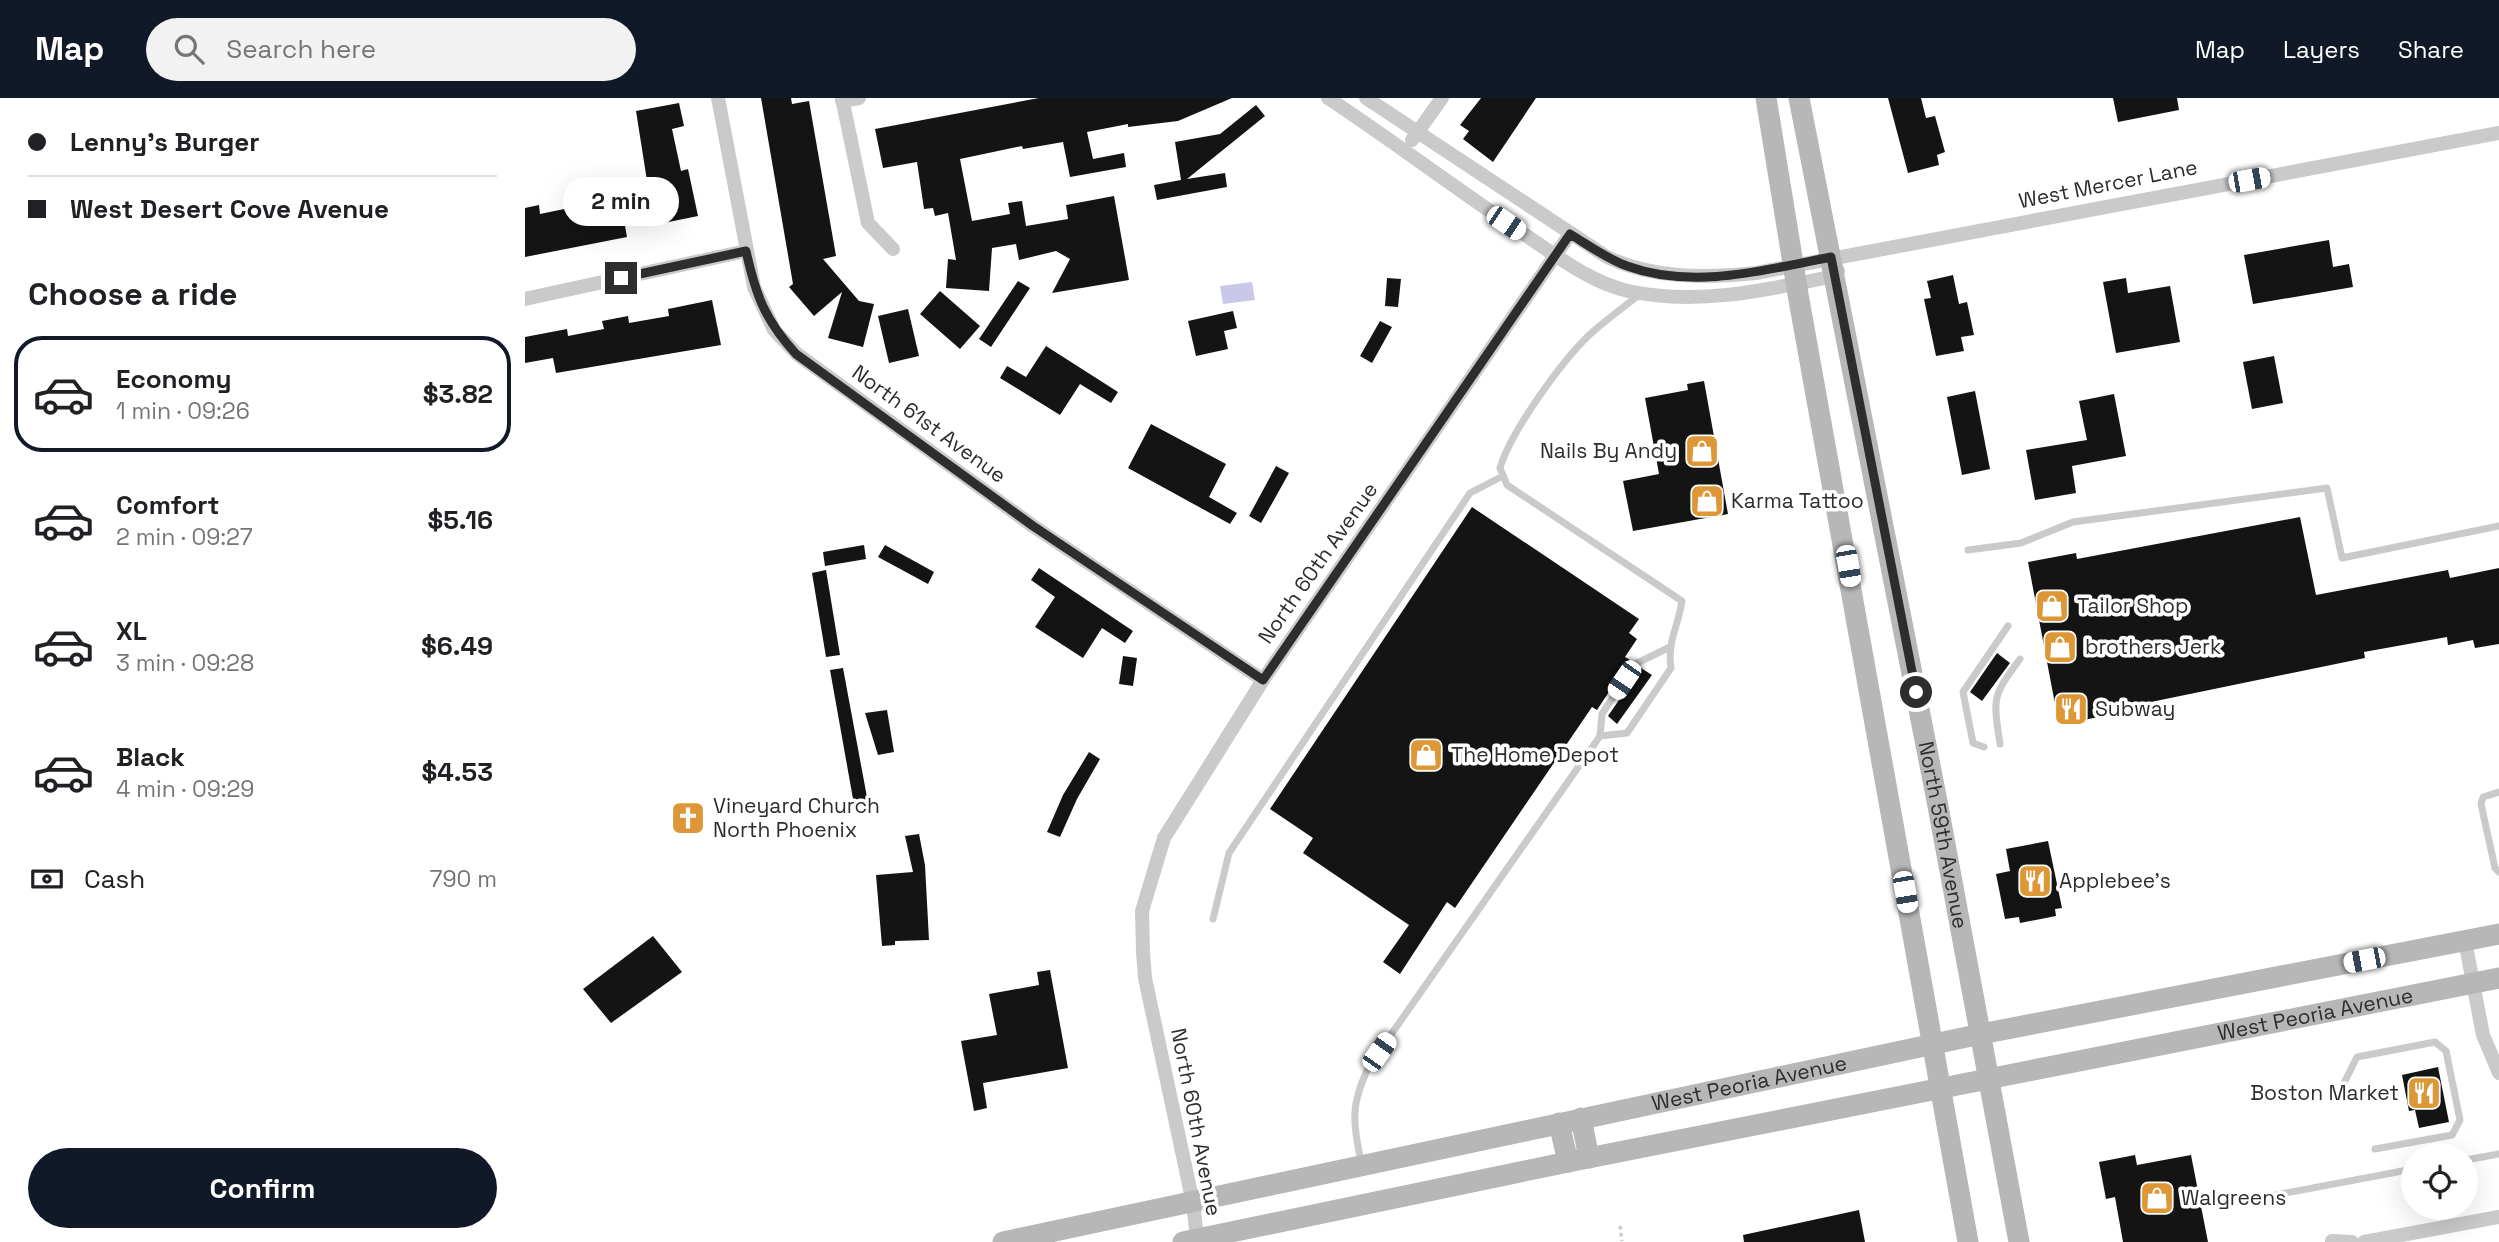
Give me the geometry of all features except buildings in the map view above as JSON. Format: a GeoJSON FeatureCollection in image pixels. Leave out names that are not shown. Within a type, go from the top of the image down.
{"type":"FeatureCollection","features":[{"type":"Feature","properties":{"kind":"main road"},"geometry":{"type":"LineString","coordinates":[[1766,98],[1968,1242]]}},
{"type":"Feature","properties":{"kind":"main road","name":"North 59th Avenue"},"geometry":{"type":"LineString","coordinates":[[1799,98],[1838,262],[2019,1242]]}},
{"type":"Feature","properties":{"kind":"main road","name":"West Peoria Avenue"},"geometry":{"type":"LineString","coordinates":[[1003,1242],[1981,1034],[2499,934]]}},
{"type":"Feature","properties":{"kind":"main road","name":"West Peoria Avenue"},"geometry":{"type":"LineString","coordinates":[[1190,1240],[1568,1162],[2499,978]]}},
{"type":"Feature","properties":{"kind":"main road"},"geometry":{"type":"LineString","coordinates":[[1581,1118],[1589,1158]]}},
{"type":"Feature","properties":{"kind":"main road"},"geometry":{"type":"LineString","coordinates":[[1559,1123],[1568,1162]]}},
{"type":"Feature","properties":{"kind":"street","name":"North 61st Avenue"},"geometry":{"type":"LineString","coordinates":[[718,98],[746,251],[761,307],[774,330],[796,354],[1033,526],[1263,680]]}},
{"type":"Feature","properties":{"kind":"street"},"geometry":{"type":"LineString","coordinates":[[859,98],[842,100],[868,222],[893,249]]}},
{"type":"Feature","properties":{"kind":"street"},"geometry":{"type":"LineString","coordinates":[[1328,98],[1555,255]]}},
{"type":"Feature","properties":{"kind":"street"},"geometry":{"type":"LineString","coordinates":[[1366,98],[1570,234]]}},
{"type":"Feature","properties":{"kind":"street"},"geometry":{"type":"LineString","coordinates":[[1403,151],[1441,98]]}},
{"type":"Feature","properties":{"kind":"street","name":"West Mercer Lane"},"geometry":{"type":"LineString","coordinates":[[1555,255],[1608,284],[1641,293],[1686,297],[1716,296],[1838,262],[2499,134]]}},
{"type":"Feature","properties":{"kind":"street","name":"West Mercer Lane"},"geometry":{"type":"LineString","coordinates":[[1570,234],[1626,266],[1647,272],[1709,276],[1796,274]]}},
{"type":"Feature","properties":{"kind":"street","name":"North 60th Avenue"},"geometry":{"type":"LineString","coordinates":[[1190,1240],[1193,1203],[1145,978],[1142,911],[1154,865],[1173,821],[1263,680],[1570,234]]}},
{"type":"Feature","properties":{"kind":"street"},"geometry":{"type":"LineString","coordinates":[[525,299],[746,251]]}},
{"type":"Feature","properties":{"kind":"street"},"geometry":{"type":"LineString","coordinates":[[2465,941],[2483,1035],[2499,1073]]}},
{"type":"Feature","properties":{"kind":"street"},"geometry":{"type":"LineString","coordinates":[[2364,1242],[2499,1217]]}},
{"type":"Feature","properties":{"kind":"street"},"geometry":{"type":"LineString","coordinates":[[2332,1241],[2352,1242]]}},
{"type":"Feature","properties":{"kind":"lane"},"geometry":{"type":"LineString","coordinates":[[1600,736],[1627,733],[1671,668],[1668,648],[1678,625],[1682,601],[1507,485],[1500,468],[1506,450],[1536,402],[1594,330],[1641,293]]}},
{"type":"Feature","properties":{"kind":"lane"},"geometry":{"type":"LineString","coordinates":[[1213,919],[1229,853],[1471,493],[1503,476]]}},
{"type":"Feature","properties":{"kind":"lane"},"geometry":{"type":"LineString","coordinates":[[1968,550],[2021,543],[2073,522],[2327,488],[2342,558],[2499,526]]}},
{"type":"Feature","properties":{"kind":"lane"},"geometry":{"type":"LineString","coordinates":[[1984,747],[1973,743],[1963,692],[2008,626]]}},
{"type":"Feature","properties":{"kind":"lane"},"geometry":{"type":"LineString","coordinates":[[1362,1167],[1353,1118],[1356,1094],[1369,1066],[1600,736],[1602,714],[1635,664],[1668,648]]}},
{"type":"Feature","properties":{"kind":"lane"},"geometry":{"type":"LineString","coordinates":[[2000,744],[1994,704],[2002,684],[2020,659]]}},
{"type":"Feature","properties":{"kind":"lane"},"geometry":{"type":"LineString","coordinates":[[2499,792],[2483,797],[2481,804],[2495,868],[2499,872]]}},
{"type":"Feature","properties":{"kind":"lane"},"geometry":{"type":"LineString","coordinates":[[2342,1087],[2357,1057],[2435,1042],[2446,1051],[2460,1120],[2457,1129],[2452,1135],[2375,1149]]}},
{"type":"Feature","properties":{"kind":"lane"},"geometry":{"type":"LineString","coordinates":[[2478,1158],[2499,1154]]}},
{"type":"Feature","properties":{"kind":"lane"},"geometry":{"type":"LineString","coordinates":[[2228,1204],[2401,1171]]}},
{"type":"Feature","properties":{"kind":"path"},"geometry":{"type":"LineString","coordinates":[[1620,1226],[1622,1241]]}},
{"type":"Feature","properties":{"kind":"water"},"geometry":{"type":"Polygon","coordinates":[[[1252,282],[1255,300],[1223,304],[1220,286],[1252,282]]]}},
{"type":"Feature","properties":{"kind":"place","name":"Nails By Andy"},"geometry":{"type":"Point","coordinates":[1702,451]}},
{"type":"Feature","properties":{"kind":"place","name":"Karma Tattoo"},"geometry":{"type":"Point","coordinates":[1707,501]}},
{"type":"Feature","properties":{"kind":"place","name":"Tailor Shop"},"geometry":{"type":"Point","coordinates":[2052,606]}},
{"type":"Feature","properties":{"kind":"place","name":"brothers Jerk"},"geometry":{"type":"Point","coordinates":[2060,647]}},
{"type":"Feature","properties":{"kind":"place","name":"Subway"},"geometry":{"type":"Point","coordinates":[2071,709]}},
{"type":"Feature","properties":{"kind":"place","name":"The Home Depot"},"geometry":{"type":"Point","coordinates":[1426,755]}},
{"type":"Feature","properties":{"kind":"place","name":"Vineyard Church North Phoenix"},"geometry":{"type":"Point","coordinates":[688,818]}},
{"type":"Feature","properties":{"kind":"place","name":"Applebee's"},"geometry":{"type":"Point","coordinates":[2035,881]}},
{"type":"Feature","properties":{"kind":"place","name":"Boston Market"},"geometry":{"type":"Point","coordinates":[2424,1093]}},
{"type":"Feature","properties":{"kind":"place","name":"Walgreens"},"geometry":{"type":"Point","coordinates":[2157,1198]}},
{"type":"Feature","properties":{"kind":"route"},"geometry":{"type":"LineString","coordinates":[[621,278],[746,251],[761,307],[774,330],[796,354],[1033,526],[1263,680],[1570,234],[1626,266],[1647,272],[1686,276],[1756,273],[1831,257],[1916,692]]}}]}
